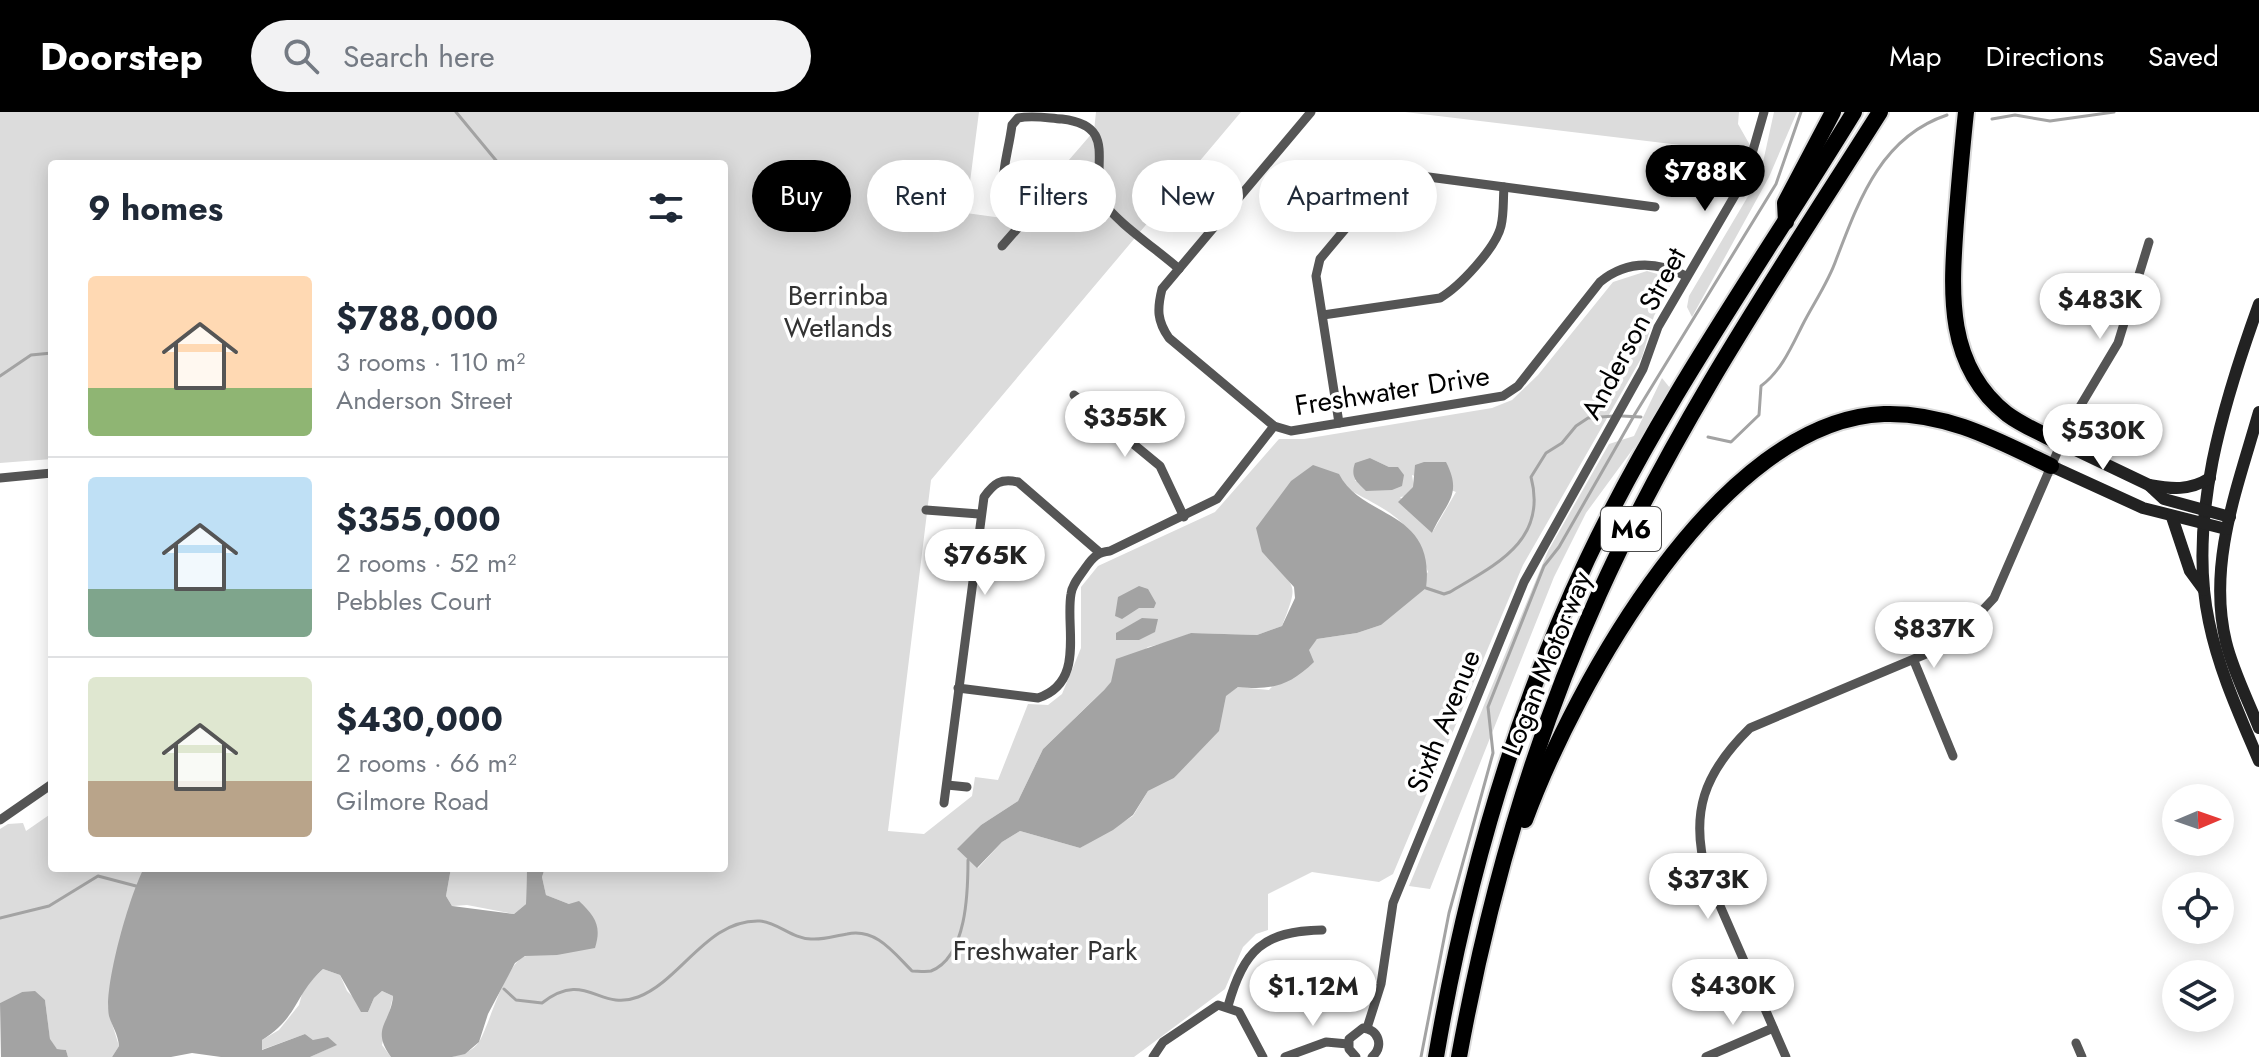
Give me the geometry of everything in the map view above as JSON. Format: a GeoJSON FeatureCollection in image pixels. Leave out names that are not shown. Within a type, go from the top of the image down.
{"type":"FeatureCollection","features":[{"type":"Feature","properties":{"kind":"highway"},"geometry":{"type":"LineString","coordinates":[[1786,224],[1785,203],[1833,112]]}},
{"type":"Feature","properties":{"kind":"highway","name":"Logan Motorway"},"geometry":{"type":"LineString","coordinates":[[1436,1057],[1475,868],[1506,765],[1542,667],[1587,560],[1648,443],[1854,112]]}},
{"type":"Feature","properties":{"kind":"highway","name":"Logan Motorway"},"geometry":{"type":"LineString","coordinates":[[1459,1057],[1508,838],[1528,776],[1599,594],[1672,452],[1880,112]]}},
{"type":"Feature","properties":{"kind":"highway"},"geometry":{"type":"LineString","coordinates":[[1966,112],[1952,275],[1958,339],[1973,376],[1990,397],[2017,421],[2061,443]]}},
{"type":"Feature","properties":{"kind":"highway"},"geometry":{"type":"LineString","coordinates":[[1477,966],[1492,935],[1535,792],[1578,698],[1654,582],[1705,519],[1750,475],[1779,451],[1809,433],[1853,419],[1885,414],[1957,424],[2051,466]]}},
{"type":"Feature","properties":{"kind":"main road"},"geometry":{"type":"LineString","coordinates":[[2259,304],[2210,478],[2204,517],[2204,590],[2223,674],[2259,761]]}},
{"type":"Feature","properties":{"kind":"main road"},"geometry":{"type":"LineString","coordinates":[[2259,412],[2228,523],[2220,579],[2221,621],[2226,645],[2259,728]]}},
{"type":"Feature","properties":{"kind":"main road"},"geometry":{"type":"LineString","coordinates":[[2061,443],[2149,485],[2164,499],[2204,517],[2228,523]]}},
{"type":"Feature","properties":{"kind":"main road"},"geometry":{"type":"LineString","coordinates":[[2051,466],[2126,502],[2172,517],[2204,517]]}},
{"type":"Feature","properties":{"kind":"main road"},"geometry":{"type":"LineString","coordinates":[[2149,485],[2184,488],[2197,486],[2210,478]]}},
{"type":"Feature","properties":{"kind":"main road"},"geometry":{"type":"LineString","coordinates":[[2172,517],[2190,571],[2204,590]]}},
{"type":"Feature","properties":{"kind":"street","name":"Freshwater Drive"},"geometry":{"type":"LineString","coordinates":[[1311,112],[1162,289],[1157,308],[1159,325],[1169,338],[1274,426],[1291,431],[1503,396],[1518,386],[1600,282],[1613,271],[1651,263],[1686,276]]}},
{"type":"Feature","properties":{"kind":"street","name":"Anderson Street"},"geometry":{"type":"LineString","coordinates":[[1599,445],[1627,397],[1686,276],[1745,178],[1764,112]]}},
{"type":"Feature","properties":{"kind":"street"},"geometry":{"type":"LineString","coordinates":[[1006,160],[1012,125],[1018,118],[1028,116],[1073,120],[1094,132],[1101,160]]}},
{"type":"Feature","properties":{"kind":"street"},"geometry":{"type":"LineString","coordinates":[[1339,423],[1316,276],[1320,259],[1388,178],[1406,174],[1655,207]]}},
{"type":"Feature","properties":{"kind":"street"},"geometry":{"type":"LineString","coordinates":[[1323,315],[1440,298],[1456,289],[1497,237],[1502,225],[1504,187]]}},
{"type":"Feature","properties":{"kind":"street"},"geometry":{"type":"LineString","coordinates":[[1116,213],[1179,269]]}},
{"type":"Feature","properties":{"kind":"street"},"geometry":{"type":"LineString","coordinates":[[1002,246],[1014,232]]}},
{"type":"Feature","properties":{"kind":"street"},"geometry":{"type":"LineString","coordinates":[[1786,1057],[1707,876],[1698,848],[1699,811],[1710,775],[1727,750],[1750,728],[1952,643],[1994,598],[2061,443],[2118,343],[2149,242]]}},
{"type":"Feature","properties":{"kind":"street"},"geometry":{"type":"LineString","coordinates":[[1074,395],[1160,466],[1184,517]]}},
{"type":"Feature","properties":{"kind":"street"},"geometry":{"type":"LineString","coordinates":[[958,688],[1038,698],[1056,688],[1073,642],[1070,595],[1074,584],[1099,552],[1184,517],[1217,499],[1274,426]]}},
{"type":"Feature","properties":{"kind":"street","name":"Sixth Avenue"},"geometry":{"type":"LineString","coordinates":[[1367,1028],[1381,984],[1389,924],[1400,885],[1530,568],[1599,445]]}},
{"type":"Feature","properties":{"kind":"street"},"geometry":{"type":"LineString","coordinates":[[0,478],[48,473]]}},
{"type":"Feature","properties":{"kind":"street"},"geometry":{"type":"LineString","coordinates":[[944,803],[979,514],[984,497],[993,485],[1005,479],[1018,482],[1091,541],[1099,552]]}},
{"type":"Feature","properties":{"kind":"street"},"geometry":{"type":"LineString","coordinates":[[926,510],[979,514]]}},
{"type":"Feature","properties":{"kind":"street"},"geometry":{"type":"LineString","coordinates":[[1914,661],[1953,756]]}},
{"type":"Feature","properties":{"kind":"street"},"geometry":{"type":"LineString","coordinates":[[947,785],[967,787]]}},
{"type":"Feature","properties":{"kind":"street"},"geometry":{"type":"LineString","coordinates":[[0,820],[48,787]]}},
{"type":"Feature","properties":{"kind":"street"},"geometry":{"type":"LineString","coordinates":[[1228,1006],[1256,946],[1267,938],[1322,930]]}},
{"type":"Feature","properties":{"kind":"street"},"geometry":{"type":"LineString","coordinates":[[1153,1057],[1163,1042],[1211,1008],[1228,1006],[1244,1019],[1263,1057]]}},
{"type":"Feature","properties":{"kind":"street"},"geometry":{"type":"LineString","coordinates":[[1348,1044],[1354,1031],[1367,1028],[1379,1039],[1379,1050],[1372,1057]]}},
{"type":"Feature","properties":{"kind":"street"},"geometry":{"type":"LineString","coordinates":[[1706,1057],[1773,1028]]}},
{"type":"Feature","properties":{"kind":"street"},"geometry":{"type":"LineString","coordinates":[[1285,1057],[1326,1042],[1348,1044]]}},
{"type":"Feature","properties":{"kind":"street"},"geometry":{"type":"LineString","coordinates":[[2076,1043],[2082,1057]]}},
{"type":"Feature","properties":{"kind":"street"},"geometry":{"type":"LineString","coordinates":[[1348,1044],[1356,1057]]}},
{"type":"Feature","properties":{"kind":"green space"},"geometry":{"type":"Polygon","coordinates":[[[0,112],[979,112],[973,160],[867,160],[867,232],[974,232],[974,214],[990,216],[990,232],[1116,232],[1116,160],[1069,160],[1094,131],[1096,112],[1241,112],[1201,160],[1132,160],[1132,232],[1140,232],[931,480],[888,831],[924,834],[972,796],[975,777],[998,780],[1028,704],[1048,705],[1062,694],[1081,648],[1081,587],[1098,566],[1215,512],[1279,439],[1304,439],[1492,408],[1512,400],[1538,375],[1613,282],[1647,271],[1668,277],[1671,284],[1654,316],[1642,357],[1523,565],[1393,874],[1379,882],[1312,872],[1268,894],[1268,930],[1256,934],[1243,947],[1225,989],[1134,1057],[452,1057],[470,1050],[479,1042],[505,981],[518,961],[530,955],[557,955],[569,904],[546,895],[544,872],[728,872],[728,160],[48,160],[48,459],[0,463],[0,112]],[[1370,458],[1355,481],[1389,467],[1370,458]],[[1412,475],[1414,487],[1408,496],[1400,497],[1432,533],[1456,492],[1412,475]],[[1346,488],[1262,552],[1292,586],[1291,600],[1282,626],[1257,635],[1191,633],[1148,647],[1043,749],[1018,801],[981,825],[958,850],[978,868],[1002,842],[1020,831],[1080,848],[1133,816],[1148,791],[1174,778],[1219,718],[1225,696],[1238,687],[1269,690],[1317,639],[1357,633],[1381,625],[1428,572],[1422,554],[1407,529],[1376,504],[1346,488]]]}},
{"type":"Feature","properties":{"kind":"green space"},"geometry":{"type":"Polygon","coordinates":[[[1405,112],[1739,112],[1738,124],[1755,154],[1405,112]]]}},
{"type":"Feature","properties":{"kind":"green space"},"geometry":{"type":"Polygon","coordinates":[[[1774,112],[1797,112],[1769,177],[1692,317],[1687,307],[1689,296],[1760,176],[1774,112]]]}},
{"type":"Feature","properties":{"kind":"green space"},"geometry":{"type":"Polygon","coordinates":[[[1662,378],[1670,388],[1641,438],[1586,513],[1554,577],[1430,889],[1409,886],[1548,551],[1609,444],[1634,436],[1662,378]]]}},
{"type":"Feature","properties":{"kind":"green space"},"geometry":{"type":"Polygon","coordinates":[[[48,816],[48,872],[143,872],[109,1014],[119,1046],[112,1057],[68,1057],[66,1050],[57,1049],[50,1040],[45,1000],[22,992],[0,1003],[0,829],[8,824],[23,823],[26,831],[48,816]]]}},
{"type":"Feature","properties":{"kind":"green space"},"geometry":{"type":"Polygon","coordinates":[[[450,872],[527,872],[526,904],[514,914],[467,905],[452,906],[446,896],[450,872]]]}},
{"type":"Feature","properties":{"kind":"green space"},"geometry":{"type":"Polygon","coordinates":[[[323,969],[340,975],[347,991],[368,1012],[374,998],[382,991],[393,996],[382,1045],[391,1057],[310,1057],[336,1045],[313,1040],[305,1034],[261,1050],[262,1040],[279,1030],[299,1005],[304,987],[323,969]]]}},
{"type":"Feature","properties":{"kind":"shaded area"},"geometry":{"type":"Polygon","coordinates":[[[1370,458],[1389,467],[1398,467],[1404,475],[1402,486],[1392,490],[1366,491],[1353,472],[1355,463],[1370,458]]]}},
{"type":"Feature","properties":{"kind":"shaded area"},"geometry":{"type":"Polygon","coordinates":[[[1446,462],[1453,483],[1451,498],[1432,533],[1398,502],[1413,487],[1415,465],[1446,462]]]}},
{"type":"Feature","properties":{"kind":"shaded area"},"geometry":{"type":"Polygon","coordinates":[[[1313,465],[1339,474],[1350,489],[1364,500],[1409,529],[1420,543],[1426,562],[1426,588],[1381,625],[1357,633],[1317,639],[1309,650],[1314,662],[1287,682],[1270,687],[1238,687],[1226,696],[1219,731],[1174,778],[1148,791],[1133,815],[1113,830],[1080,848],[1020,831],[1002,842],[977,868],[957,849],[981,825],[1018,801],[1043,749],[1111,682],[1116,659],[1191,633],[1257,635],[1282,626],[1295,598],[1294,587],[1262,552],[1256,528],[1291,481],[1313,465]]]}},
{"type":"Feature","properties":{"kind":"shaded area"},"geometry":{"type":"Polygon","coordinates":[[[1139,586],[1148,589],[1156,603],[1154,608],[1139,608],[1122,619],[1115,616],[1118,597],[1139,586]]]}},
{"type":"Feature","properties":{"kind":"shaded area"},"geometry":{"type":"Polygon","coordinates":[[[1142,618],[1158,619],[1155,632],[1139,640],[1116,640],[1116,633],[1142,618]]]}},
{"type":"Feature","properties":{"kind":"shaded area"},"geometry":{"type":"Polygon","coordinates":[[[142,872],[450,872],[446,896],[452,906],[514,914],[526,904],[527,872],[544,872],[546,895],[569,904],[579,901],[596,922],[598,933],[595,948],[557,955],[525,956],[515,963],[488,1014],[479,1042],[465,1054],[452,1057],[391,1057],[382,1032],[393,996],[382,991],[374,998],[368,1012],[361,1012],[340,975],[323,969],[283,1023],[262,1040],[262,1050],[305,1034],[313,1040],[328,1037],[337,1045],[310,1057],[221,1057],[192,1053],[171,1057],[112,1057],[119,1046],[109,1016],[110,984],[125,919],[142,872]]]}},
{"type":"Feature","properties":{"kind":"shaded area"},"geometry":{"type":"Polygon","coordinates":[[[35,991],[45,1000],[50,1039],[57,1049],[66,1050],[68,1057],[1,1057],[0,1003],[22,992],[35,991]]]}},
{"type":"Feature","properties":{"kind":"waterway"},"geometry":{"type":"LineString","coordinates":[[456,112],[496,160]]}},
{"type":"Feature","properties":{"kind":"waterway"},"geometry":{"type":"LineString","coordinates":[[1421,1057],[1449,913],[1493,753],[1488,707],[1544,566],[1559,547],[1635,414],[1776,184],[1801,112]]}},
{"type":"Feature","properties":{"kind":"waterway"},"geometry":{"type":"LineString","coordinates":[[1992,119],[2015,115],[2050,121],[2114,112]]}},
{"type":"Feature","properties":{"kind":"waterway"},"geometry":{"type":"LineString","coordinates":[[1708,437],[1731,442],[1759,415],[1761,386],[1780,366],[1829,277],[1875,173],[1905,138],[1947,115]]}},
{"type":"Feature","properties":{"kind":"waterway"},"geometry":{"type":"LineString","coordinates":[[0,376],[31,355],[48,353]]}},
{"type":"Feature","properties":{"kind":"waterway"},"geometry":{"type":"LineString","coordinates":[[1426,588],[1444,594],[1450,592],[1500,561],[1525,534],[1532,518],[1534,499],[1531,477],[1546,453],[1562,443],[1576,426],[1588,418],[1614,416]]}},
{"type":"Feature","properties":{"kind":"waterway"},"geometry":{"type":"LineString","coordinates":[[1622,416],[1641,417]]}},
{"type":"Feature","properties":{"kind":"waterway"},"geometry":{"type":"LineString","coordinates":[[504,989],[516,1000],[542,1003],[570,990],[613,999],[638,997],[654,989],[725,930],[741,923],[760,921],[804,938],[820,939],[857,933],[867,935],[891,949],[912,971],[931,971],[943,963],[959,938],[966,905],[968,860]]}},
{"type":"Feature","properties":{"kind":"waterway"},"geometry":{"type":"LineString","coordinates":[[0,918],[49,906],[98,876],[136,886]]}},
{"type":"Feature","properties":{"kind":"park label","name":"Berrinba Wetlands"},"geometry":{"type":"Point","coordinates":[838,311]}},
{"type":"Feature","properties":{"kind":"park label","name":"Freshwater Park"},"geometry":{"type":"Point","coordinates":[1045,950]}}]}
